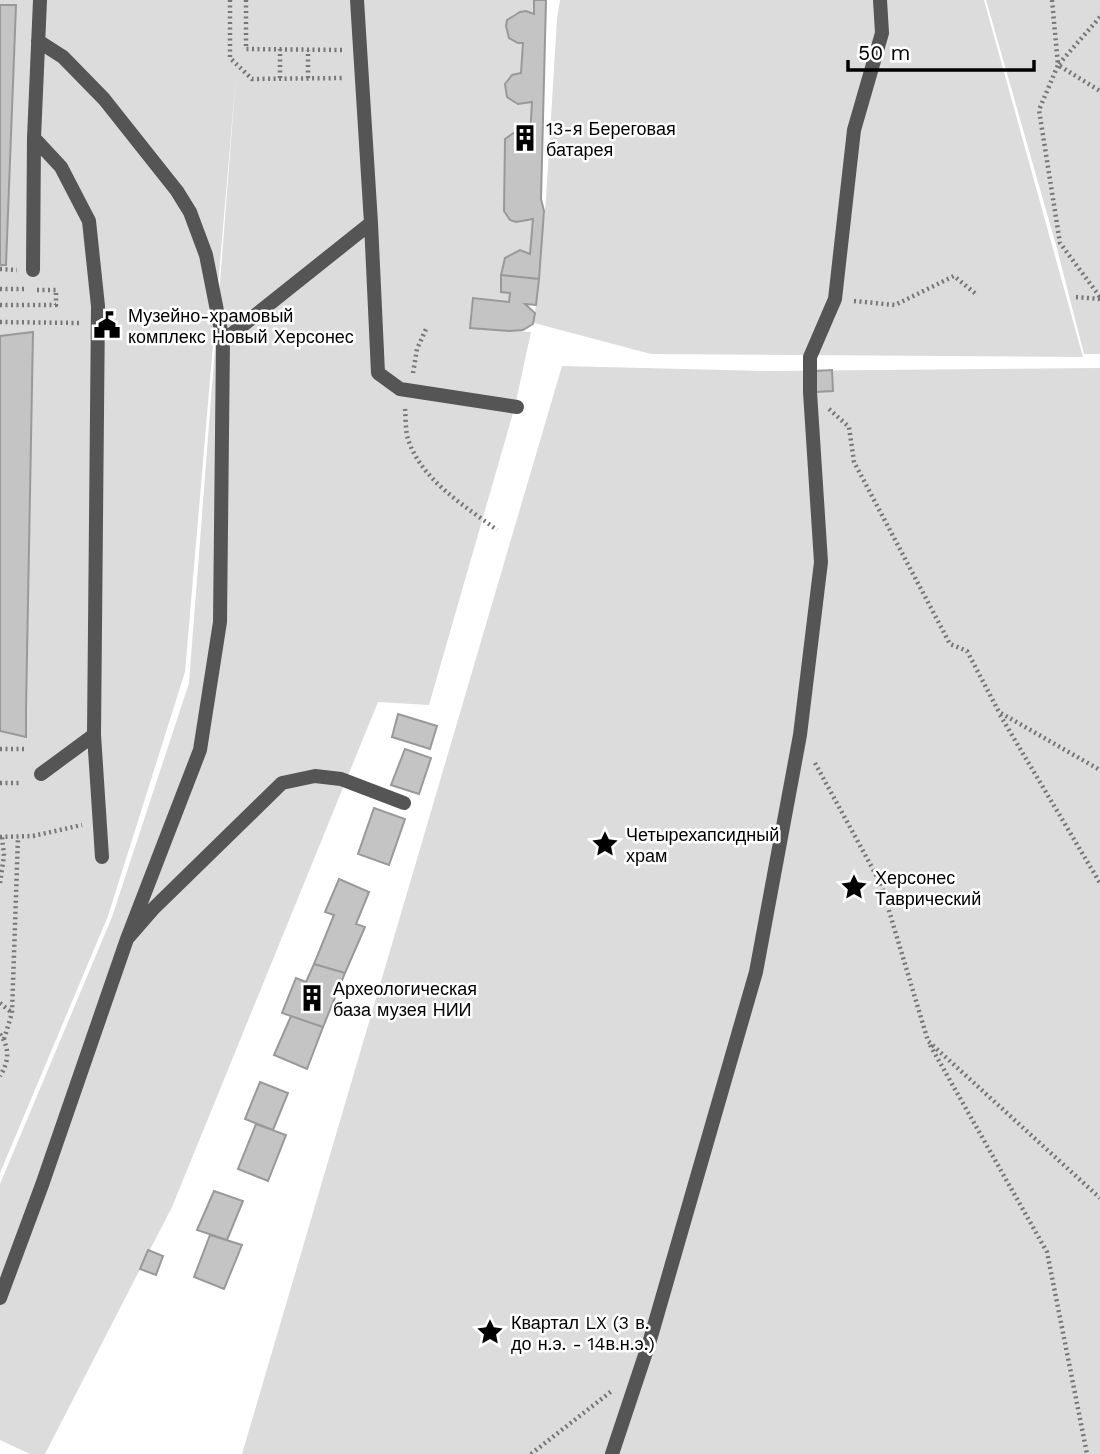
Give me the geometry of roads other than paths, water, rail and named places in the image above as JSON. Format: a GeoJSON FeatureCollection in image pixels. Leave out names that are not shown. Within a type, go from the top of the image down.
{"type":"FeatureCollection","features":[{"type":"Feature","properties":{"kind":"lane"},"geometry":{"type":"LineString","coordinates":[[33,270],[34,138],[40,0]]}},
{"type":"Feature","properties":{"kind":"lane"},"geometry":{"type":"LineString","coordinates":[[357,0],[378,373],[400,389],[517,407]]}},
{"type":"Feature","properties":{"kind":"lane"},"geometry":{"type":"LineString","coordinates":[[612,1454],[650,1340],[756,972],[800,735],[821,562],[810,357],[835,299],[854,130],[882,33],[880,0]]}},
{"type":"Feature","properties":{"kind":"lane"},"geometry":{"type":"LineString","coordinates":[[0,1298],[127,939],[201,751],[220,622],[223,341],[206,255],[190,212],[177,191],[104,99],[64,57],[38,41]]}},
{"type":"Feature","properties":{"kind":"lane"},"geometry":{"type":"LineString","coordinates":[[34,138],[61,167],[89,220],[98,323],[93,735],[102,857]]}},
{"type":"Feature","properties":{"kind":"lane"},"geometry":{"type":"LineString","coordinates":[[223,341],[371,223]]}},
{"type":"Feature","properties":{"kind":"lane"},"geometry":{"type":"LineString","coordinates":[[41,774],[93,735]]}},
{"type":"Feature","properties":{"kind":"lane"},"geometry":{"type":"LineString","coordinates":[[127,939],[154,908],[282,783],[315,776],[341,779],[404,803]]}},
{"type":"Feature","properties":{"kind":"place","name":"13-я Береговая батарея"},"geometry":{"type":"Point","coordinates":[525,138]}},
{"type":"Feature","properties":{"kind":"place","name":"Музейно-храмовый комплекс Новый Херсонес"},"geometry":{"type":"Point","coordinates":[107,325]}},
{"type":"Feature","properties":{"kind":"place","name":"Четырехапсидный храм"},"geometry":{"type":"Point","coordinates":[605,844]}},
{"type":"Feature","properties":{"kind":"place","name":"Херсонес Таврический"},"geometry":{"type":"Point","coordinates":[854,887]}},
{"type":"Feature","properties":{"kind":"place","name":"Археологическая база музея НИИ"},"geometry":{"type":"Point","coordinates":[312,998]}},
{"type":"Feature","properties":{"kind":"place","name":"Квартал LX (3 в. до н.э. - 14в.н.э.)"},"geometry":{"type":"Point","coordinates":[490,1332]}}]}
